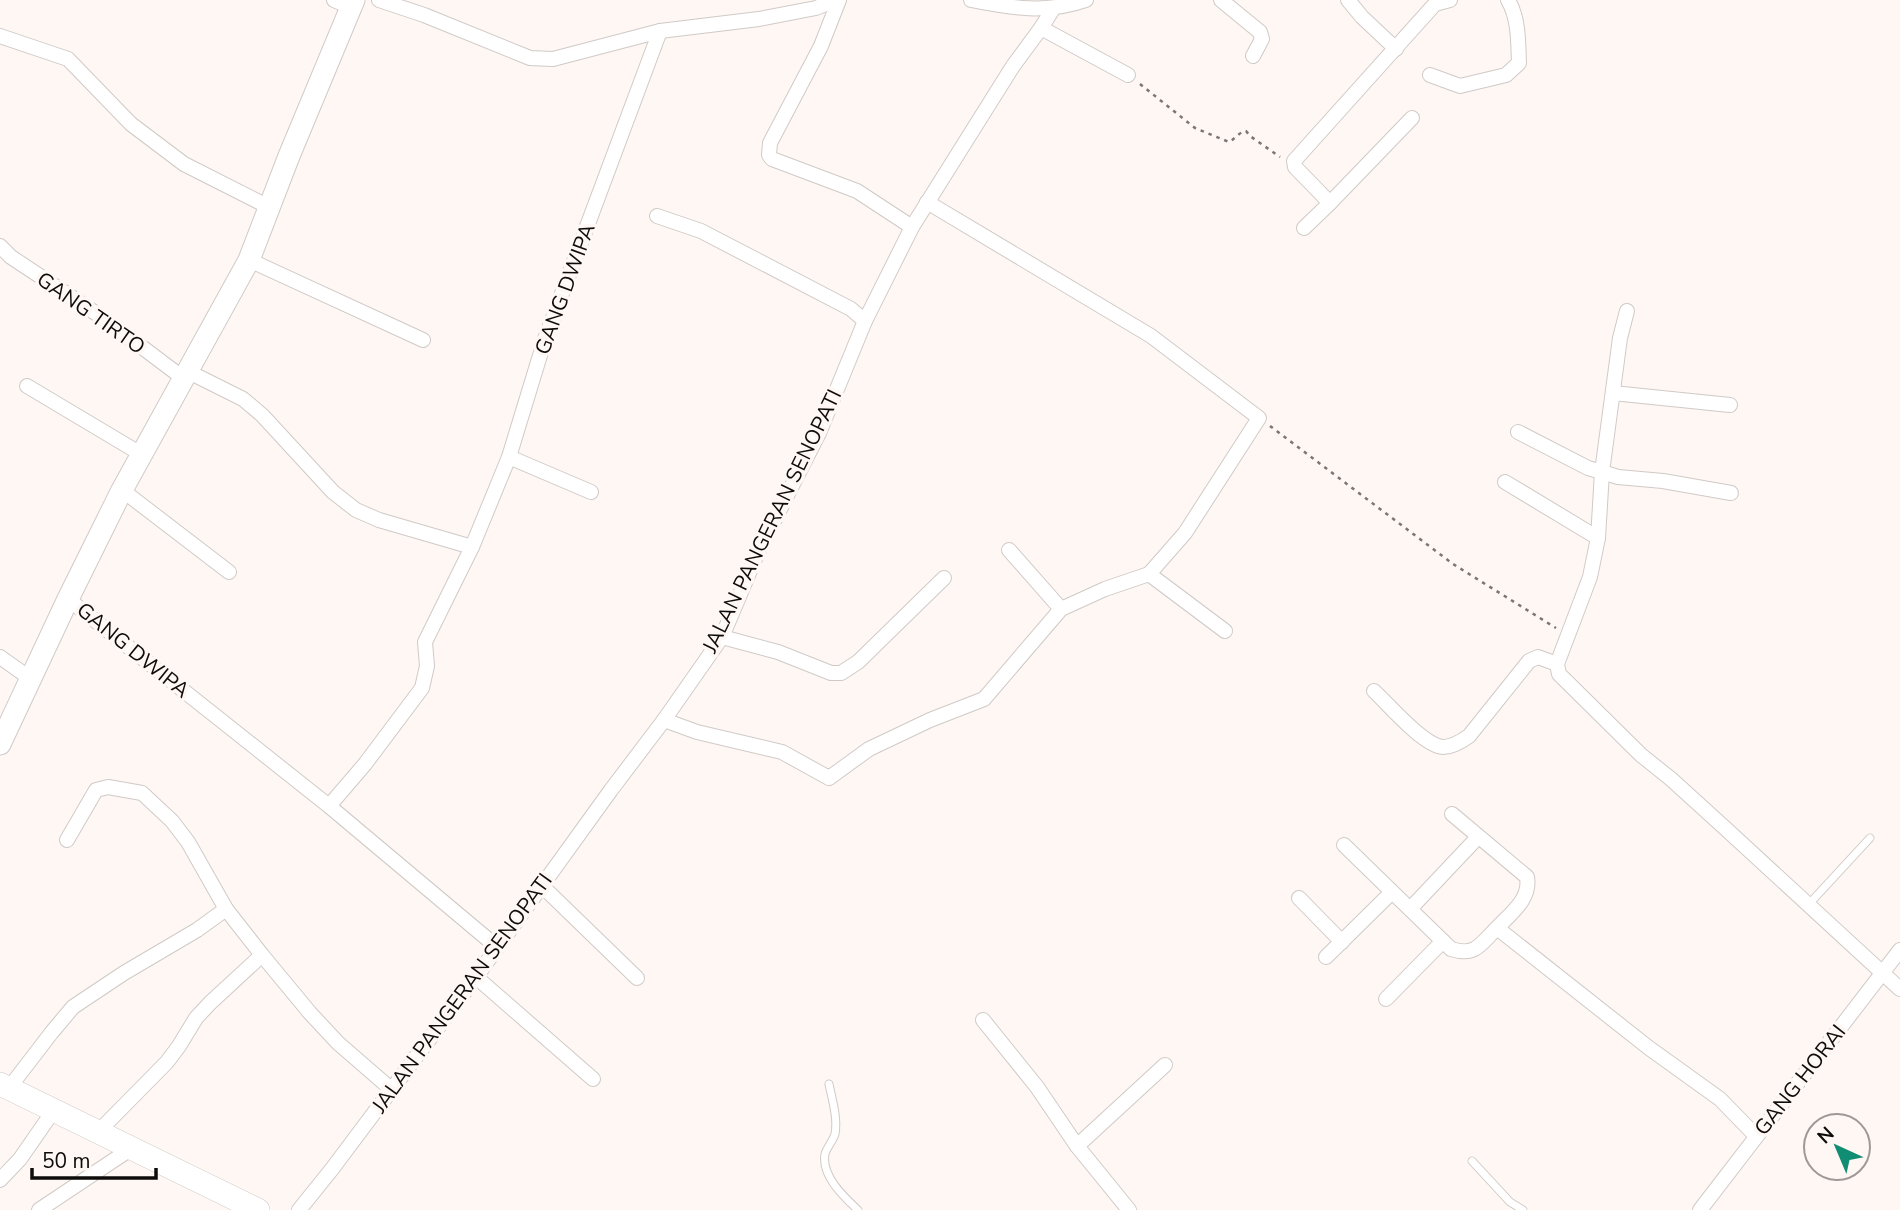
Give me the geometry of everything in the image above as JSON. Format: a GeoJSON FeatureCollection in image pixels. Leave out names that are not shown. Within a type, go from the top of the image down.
{"type":"FeatureCollection","features":[{"type":"Feature","properties":{"kind":"main road"},"geometry":{"type":"LineString","coordinates":[[4,1086],[132,1148],[241,1207]]}},
{"type":"Feature","properties":{"kind":"street"},"geometry":{"type":"LineString","coordinates":[[379,0],[424,15],[530,58],[554,59],[660,31],[759,19],[816,8],[837,0]]}},
{"type":"Feature","properties":{"kind":"street"},"geometry":{"type":"LineString","coordinates":[[837,0],[821,46],[770,143],[769,155],[772,159],[857,191],[912,227]]}},
{"type":"Feature","properties":{"kind":"street"},"geometry":{"type":"LineString","coordinates":[[971,0],[1053,9],[1086,0]]}},
{"type":"Feature","properties":{"kind":"street"},"geometry":{"type":"LineString","coordinates":[[1221,0],[1260,32],[1262,39],[1252,55]]}},
{"type":"Feature","properties":{"kind":"street"},"geometry":{"type":"LineString","coordinates":[[1348,0],[1396,49]]}},
{"type":"Feature","properties":{"kind":"street"},"geometry":{"type":"LineString","coordinates":[[1329,203],[1295,167],[1294,160],[1435,4],[1450,0]]}},
{"type":"Feature","properties":{"kind":"street"},"geometry":{"type":"LineString","coordinates":[[1430,75],[1460,86],[1506,75],[1519,63],[1517,27],[1508,0]]}},
{"type":"Feature","properties":{"kind":"street"},"geometry":{"type":"LineString","coordinates":[[0,744],[122,490],[249,260],[346,2]]}},
{"type":"Feature","properties":{"kind":"street","name":"JALAN PANGERAN SENOPATI"},"geometry":{"type":"LineString","coordinates":[[299,1210],[476,977],[722,637],[757,554],[819,433],[865,321],[912,227],[1013,66],[1053,9]]}},
{"type":"Feature","properties":{"kind":"street"},"geometry":{"type":"LineString","coordinates":[[1041,28],[1128,75]]}},
{"type":"Feature","properties":{"kind":"street","name":"GANG DWIPA"},"geometry":{"type":"LineString","coordinates":[[328,806],[365,764],[422,688],[427,666],[425,642],[471,547],[509,457],[545,339],[660,31]]}},
{"type":"Feature","properties":{"kind":"street"},"geometry":{"type":"LineString","coordinates":[[0,36],[68,59],[131,124],[184,164],[269,207]]}},
{"type":"Feature","properties":{"kind":"street"},"geometry":{"type":"LineString","coordinates":[[1304,228],[1412,118]]}},
{"type":"Feature","properties":{"kind":"street"},"geometry":{"type":"LineString","coordinates":[[664,720],[697,732],[782,752],[829,778],[869,749],[930,720],[984,699],[1061,610],[1105,589],[1149,574],[1185,533],[1259,418],[1151,336],[927,202]]}},
{"type":"Feature","properties":{"kind":"street"},"geometry":{"type":"LineString","coordinates":[[657,216],[701,231],[851,309],[865,321]]}},
{"type":"Feature","properties":{"kind":"street","name":"GANG TIRTO"},"geometry":{"type":"LineString","coordinates":[[0,246],[11,257],[185,374]]}},
{"type":"Feature","properties":{"kind":"street"},"geometry":{"type":"LineString","coordinates":[[249,260],[423,340]]}},
{"type":"Feature","properties":{"kind":"street"},"geometry":{"type":"LineString","coordinates":[[1627,311],[1620,338],[1602,472],[1598,538],[1590,578],[1557,664],[1559,674],[1640,755],[1680,787],[1900,989]]}},
{"type":"Feature","properties":{"kind":"street"},"geometry":{"type":"LineString","coordinates":[[185,374],[243,399],[262,415],[333,492],[356,510],[379,520],[471,547]]}},
{"type":"Feature","properties":{"kind":"street"},"geometry":{"type":"LineString","coordinates":[[27,386],[141,454]]}},
{"type":"Feature","properties":{"kind":"street"},"geometry":{"type":"LineString","coordinates":[[1614,393],[1730,405]]}},
{"type":"Feature","properties":{"kind":"street"},"geometry":{"type":"LineString","coordinates":[[1518,432],[1588,468],[1618,477],[1663,481],[1731,493]]}},
{"type":"Feature","properties":{"kind":"street"},"geometry":{"type":"LineString","coordinates":[[509,457],[591,492]]}},
{"type":"Feature","properties":{"kind":"street"},"geometry":{"type":"LineString","coordinates":[[1505,482],[1598,538]]}},
{"type":"Feature","properties":{"kind":"street"},"geometry":{"type":"LineString","coordinates":[[122,490],[229,572]]}},
{"type":"Feature","properties":{"kind":"street"},"geometry":{"type":"LineString","coordinates":[[1009,550],[1061,610]]}},
{"type":"Feature","properties":{"kind":"street"},"geometry":{"type":"LineString","coordinates":[[1149,574],[1225,631]]}},
{"type":"Feature","properties":{"kind":"street"},"geometry":{"type":"LineString","coordinates":[[722,637],[778,652],[831,673],[841,673],[858,662],[944,579]]}},
{"type":"Feature","properties":{"kind":"street","name":"GANG DWIPA"},"geometry":{"type":"LineString","coordinates":[[68,598],[328,806],[497,947]]}},
{"type":"Feature","properties":{"kind":"street"},"geometry":{"type":"LineString","coordinates":[[0,657],[31,679]]}},
{"type":"Feature","properties":{"kind":"street"},"geometry":{"type":"LineString","coordinates":[[1374,691],[1423,738],[1442,747],[1457,744],[1469,736],[1529,661],[1538,657],[1557,664]]}},
{"type":"Feature","properties":{"kind":"street"},"geometry":{"type":"LineString","coordinates":[[67,840],[96,790],[108,787],[142,793],[172,821],[188,842],[226,909],[310,1013],[338,1043],[391,1089]]}},
{"type":"Feature","properties":{"kind":"street"},"geometry":{"type":"LineString","coordinates":[[1344,845],[1451,949],[1462,953],[1472,952],[1526,897],[1529,887],[1527,877],[1452,814]]}},
{"type":"Feature","properties":{"kind":"street"},"geometry":{"type":"LineString","coordinates":[[1410,909],[1478,837]]}},
{"type":"Feature","properties":{"kind":"street"},"geometry":{"type":"LineString","coordinates":[[541,885],[637,978]]}},
{"type":"Feature","properties":{"kind":"street"},"geometry":{"type":"LineString","coordinates":[[1326,957],[1392,892]]}},
{"type":"Feature","properties":{"kind":"street"},"geometry":{"type":"LineString","coordinates":[[1299,898],[1342,942]]}},
{"type":"Feature","properties":{"kind":"street"},"geometry":{"type":"LineString","coordinates":[[4,1086],[73,1007],[226,909]]}},
{"type":"Feature","properties":{"kind":"street"},"geometry":{"type":"LineString","coordinates":[[1497,928],[1649,1048],[1720,1099],[1756,1136]]}},
{"type":"Feature","properties":{"kind":"street"},"geometry":{"type":"LineString","coordinates":[[1386,999],[1443,941]]}},
{"type":"Feature","properties":{"kind":"street","name":"GANG HORAI"},"geometry":{"type":"LineString","coordinates":[[1700,1210],[1900,950]]}},
{"type":"Feature","properties":{"kind":"street"},"geometry":{"type":"LineString","coordinates":[[98,1132],[167,1062],[196,1018],[262,955]]}},
{"type":"Feature","properties":{"kind":"street"},"geometry":{"type":"LineString","coordinates":[[476,977],[593,1079]]}},
{"type":"Feature","properties":{"kind":"street"},"geometry":{"type":"LineString","coordinates":[[983,1020],[1037,1087],[1077,1146],[1129,1210]]}},
{"type":"Feature","properties":{"kind":"street"},"geometry":{"type":"LineString","coordinates":[[1077,1146],[1165,1065]]}},
{"type":"Feature","properties":{"kind":"street"},"geometry":{"type":"LineString","coordinates":[[0,1180],[20,1159],[54,1110]]}},
{"type":"Feature","properties":{"kind":"street"},"geometry":{"type":"LineString","coordinates":[[39,1210],[132,1148]]}},
{"type":"Feature","properties":{"kind":"lane"},"geometry":{"type":"LineString","coordinates":[[1809,904],[1870,838]]}},
{"type":"Feature","properties":{"kind":"lane"},"geometry":{"type":"LineString","coordinates":[[829,1084],[835,1134],[825,1154],[826,1172],[858,1210]]}},
{"type":"Feature","properties":{"kind":"lane"},"geometry":{"type":"LineString","coordinates":[[1472,1161],[1510,1202],[1523,1210]]}},
{"type":"Feature","properties":{"kind":"path"},"geometry":{"type":"LineString","coordinates":[[1128,75],[1195,128],[1229,142],[1242,131],[1246,131],[1295,167]]}},
{"type":"Feature","properties":{"kind":"path"},"geometry":{"type":"LineString","coordinates":[[1259,418],[1453,564],[1568,636]]}}]}
